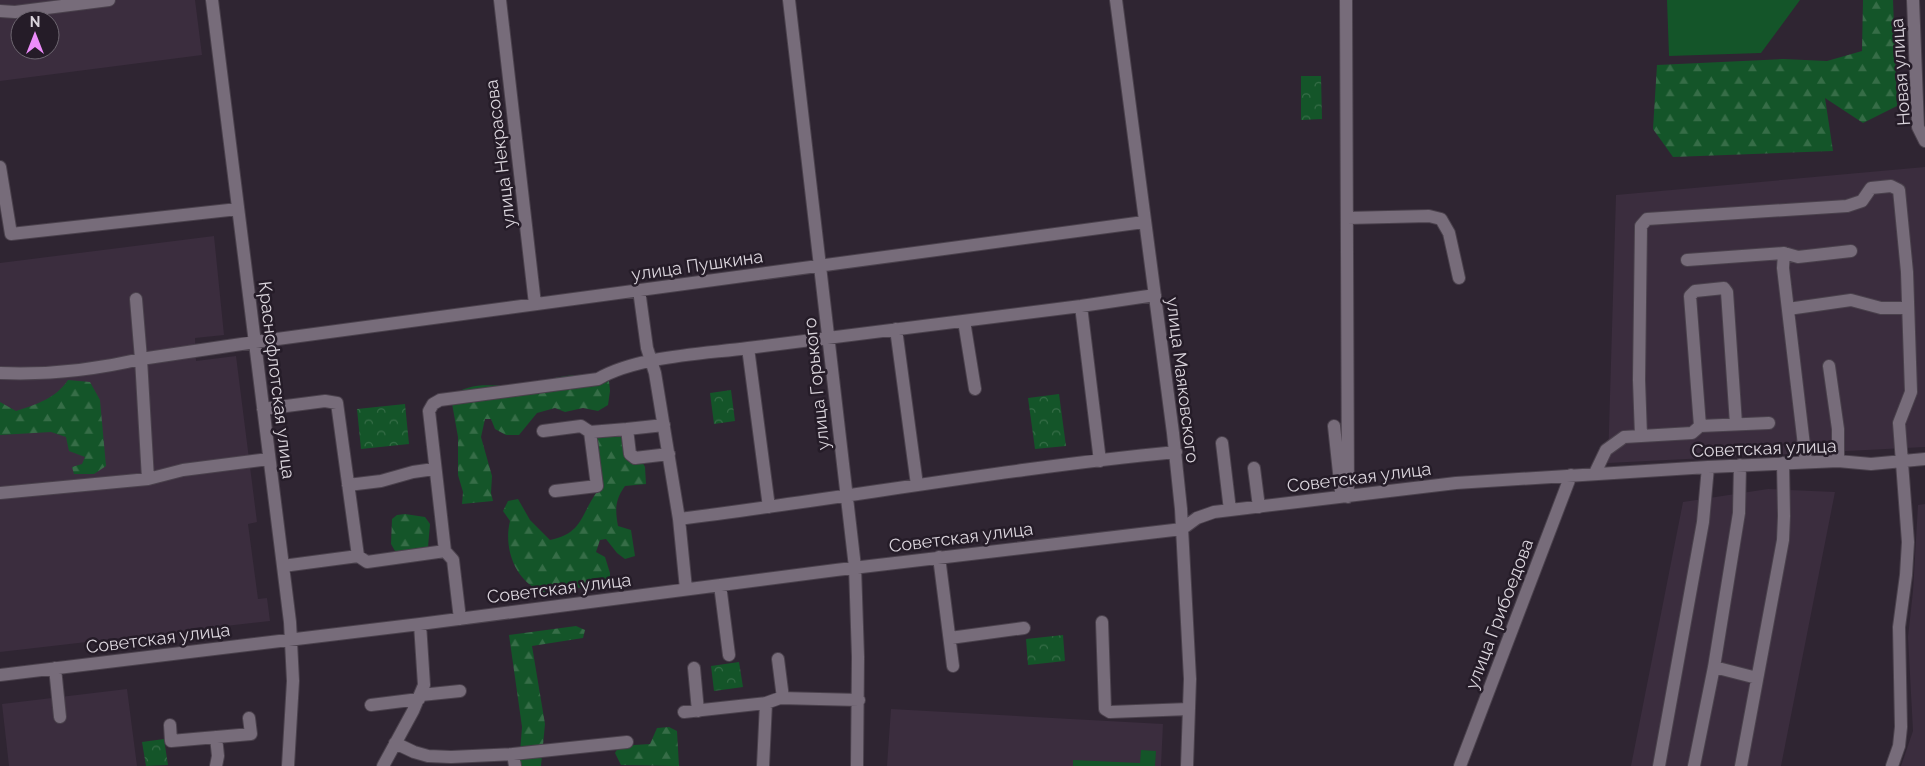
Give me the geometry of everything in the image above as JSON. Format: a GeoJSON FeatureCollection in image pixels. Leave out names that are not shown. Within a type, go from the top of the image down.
{"type":"FeatureCollection","features":[{"type":"Feature","properties":{"kind":"street"},"geometry":{"type":"LineString","coordinates":[[0,11],[15,12],[64,3],[109,0]]}},
{"type":"Feature","properties":{"kind":"street","name":"Краснофлотская улица"},"geometry":{"type":"LineString","coordinates":[[212,0],[291,639],[293,681],[288,766]]}},
{"type":"Feature","properties":{"kind":"street","name":"улица Некрасова"},"geometry":{"type":"LineString","coordinates":[[500,0],[535,304]]}},
{"type":"Feature","properties":{"kind":"street","name":"улица Горького"},"geometry":{"type":"LineString","coordinates":[[789,0],[855,567],[858,612],[857,766]]}},
{"type":"Feature","properties":{"kind":"street","name":"улица Маяковского"},"geometry":{"type":"LineString","coordinates":[[1116,0],[1176,452],[1190,679],[1188,766]]}},
{"type":"Feature","properties":{"kind":"street"},"geometry":{"type":"LineString","coordinates":[[1345,497],[1346,0]]}},
{"type":"Feature","properties":{"kind":"street","name":"Новая улица"},"geometry":{"type":"LineString","coordinates":[[1913,0],[1918,127],[1925,141]]}},
{"type":"Feature","properties":{"kind":"street"},"geometry":{"type":"LineString","coordinates":[[0,167],[6,234],[238,209]]}},
{"type":"Feature","properties":{"kind":"street"},"geometry":{"type":"LineString","coordinates":[[1641,436],[1639,380],[1641,226],[1647,219],[1847,206],[1862,201],[1871,188],[1891,186],[1899,190],[1907,272],[1910,392],[1899,423],[1908,542],[1899,627],[1901,728],[1899,746],[1892,766]]}},
{"type":"Feature","properties":{"kind":"street"},"geometry":{"type":"LineString","coordinates":[[1347,218],[1429,216],[1441,219],[1450,233],[1459,278]]}},
{"type":"Feature","properties":{"kind":"street","name":"улица Пушкина"},"geometry":{"type":"LineString","coordinates":[[0,373],[28,374],[104,368],[141,359],[254,342],[1144,222]]}},
{"type":"Feature","properties":{"kind":"street"},"geometry":{"type":"LineString","coordinates":[[1687,260],[1784,253],[1798,257],[1851,251]]}},
{"type":"Feature","properties":{"kind":"street"},"geometry":{"type":"LineString","coordinates":[[1784,253],[1783,268],[1806,462]]}},
{"type":"Feature","properties":{"kind":"street"},"geometry":{"type":"LineString","coordinates":[[1700,426],[1690,296],[1695,291],[1724,288],[1727,292],[1736,424]]}},
{"type":"Feature","properties":{"kind":"street"},"geometry":{"type":"LineString","coordinates":[[639,290],[647,348],[655,373],[679,519],[686,589]]}},
{"type":"Feature","properties":{"kind":"street"},"geometry":{"type":"LineString","coordinates":[[460,619],[453,560],[445,552],[434,468],[429,411],[433,404],[440,400],[598,379],[609,372],[633,364],[651,361],[1155,295]]}},
{"type":"Feature","properties":{"kind":"street"},"geometry":{"type":"LineString","coordinates":[[136,299],[148,479]]}},
{"type":"Feature","properties":{"kind":"street"},"geometry":{"type":"LineString","coordinates":[[1788,309],[1851,300],[1881,308],[1908,308]]}},
{"type":"Feature","properties":{"kind":"street"},"geometry":{"type":"LineString","coordinates":[[1081,306],[1100,461]]}},
{"type":"Feature","properties":{"kind":"street"},"geometry":{"type":"LineString","coordinates":[[964,320],[975,389]]}},
{"type":"Feature","properties":{"kind":"street"},"geometry":{"type":"LineString","coordinates":[[896,329],[917,485]]}},
{"type":"Feature","properties":{"kind":"street"},"geometry":{"type":"LineString","coordinates":[[748,348],[769,507]]}},
{"type":"Feature","properties":{"kind":"street"},"geometry":{"type":"LineString","coordinates":[[1829,366],[1838,429],[1838,461]]}},
{"type":"Feature","properties":{"kind":"street"},"geometry":{"type":"LineString","coordinates":[[263,409],[325,401],[337,403],[358,556]]}},
{"type":"Feature","properties":{"kind":"street"},"geometry":{"type":"LineString","coordinates":[[1595,473],[1606,450],[1624,437],[1692,434],[1700,426],[1769,422]]}},
{"type":"Feature","properties":{"kind":"street"},"geometry":{"type":"LineString","coordinates":[[543,431],[581,426],[590,432],[664,424]]}},
{"type":"Feature","properties":{"kind":"street"},"geometry":{"type":"LineString","coordinates":[[1334,426],[1345,497]]}},
{"type":"Feature","properties":{"kind":"street"},"geometry":{"type":"LineString","coordinates":[[627,429],[630,454],[635,458],[668,454]]}},
{"type":"Feature","properties":{"kind":"street"},"geometry":{"type":"LineString","coordinates":[[555,491],[596,486],[590,432]]}},
{"type":"Feature","properties":{"kind":"street"},"geometry":{"type":"LineString","coordinates":[[1222,443],[1230,510]]}},
{"type":"Feature","properties":{"kind":"street"},"geometry":{"type":"LineString","coordinates":[[679,519],[847,497],[917,485],[1176,452]]}},
{"type":"Feature","properties":{"kind":"street"},"geometry":{"type":"LineString","coordinates":[[0,493],[148,479],[183,470],[269,459]]}},
{"type":"Feature","properties":{"kind":"street","name":"Советская улица"},"geometry":{"type":"LineString","coordinates":[[0,675],[460,619],[855,567],[1182,529],[1197,518],[1214,512],[1456,483],[1708,467],[1838,461],[1871,464],[1925,459]]}},
{"type":"Feature","properties":{"kind":"street"},"geometry":{"type":"LineString","coordinates":[[1741,766],[1783,540],[1783,464]]}},
{"type":"Feature","properties":{"kind":"street"},"geometry":{"type":"LineString","coordinates":[[1694,766],[1714,667],[1739,513],[1740,466]]}},
{"type":"Feature","properties":{"kind":"street"},"geometry":{"type":"LineString","coordinates":[[1659,766],[1703,522],[1708,467]]}},
{"type":"Feature","properties":{"kind":"street"},"geometry":{"type":"LineString","coordinates":[[348,485],[381,481],[434,468]]}},
{"type":"Feature","properties":{"kind":"street"},"geometry":{"type":"LineString","coordinates":[[1254,468],[1259,507]]}},
{"type":"Feature","properties":{"kind":"street","name":"улица Грибоедова"},"geometry":{"type":"LineString","coordinates":[[1460,766],[1571,475]]}},
{"type":"Feature","properties":{"kind":"street"},"geometry":{"type":"LineString","coordinates":[[283,566],[358,556],[367,562],[445,552]]}},
{"type":"Feature","properties":{"kind":"street"},"geometry":{"type":"LineString","coordinates":[[939,557],[953,666]]}},
{"type":"Feature","properties":{"kind":"street"},"geometry":{"type":"LineString","coordinates":[[720,585],[729,655]]}},
{"type":"Feature","properties":{"kind":"street"},"geometry":{"type":"LineString","coordinates":[[1102,622],[1105,709],[1110,712],[1189,709]]}},
{"type":"Feature","properties":{"kind":"street"},"geometry":{"type":"LineString","coordinates":[[383,766],[420,697],[424,685],[420,624]]}},
{"type":"Feature","properties":{"kind":"street"},"geometry":{"type":"LineString","coordinates":[[950,638],[1003,637],[1024,628]]}},
{"type":"Feature","properties":{"kind":"street"},"geometry":{"type":"LineString","coordinates":[[778,659],[784,698]]}},
{"type":"Feature","properties":{"kind":"street"},"geometry":{"type":"LineString","coordinates":[[1714,667],[1757,678]]}},
{"type":"Feature","properties":{"kind":"street"},"geometry":{"type":"LineString","coordinates":[[54,668],[60,717]]}},
{"type":"Feature","properties":{"kind":"street"},"geometry":{"type":"LineString","coordinates":[[694,668],[698,711]]}},
{"type":"Feature","properties":{"kind":"street"},"geometry":{"type":"LineString","coordinates":[[371,705],[460,691]]}},
{"type":"Feature","properties":{"kind":"street"},"geometry":{"type":"LineString","coordinates":[[684,712],[784,698],[858,700]]}},
{"type":"Feature","properties":{"kind":"street"},"geometry":{"type":"LineString","coordinates":[[763,766],[766,702]]}},
{"type":"Feature","properties":{"kind":"street"},"geometry":{"type":"LineString","coordinates":[[170,725],[171,741],[251,734],[249,718]]}},
{"type":"Feature","properties":{"kind":"street"},"geometry":{"type":"LineString","coordinates":[[216,737],[218,756],[216,766]]}},
{"type":"Feature","properties":{"kind":"street"},"geometry":{"type":"LineString","coordinates":[[395,743],[428,756],[514,760],[627,742]]}},
{"type":"Feature","properties":{"kind":"shaded area"},"geometry":{"type":"Polygon","coordinates":[[[0,0],[195,0],[202,55],[0,81],[0,0]]]}},
{"type":"Feature","properties":{"kind":"shaded area"},"geometry":{"type":"Polygon","coordinates":[[[1925,167],[1925,447],[1608,463],[1616,195],[1925,167]]]}},
{"type":"Feature","properties":{"kind":"shaded area"},"geometry":{"type":"Polygon","coordinates":[[[214,236],[224,335],[195,338],[196,361],[236,356],[257,522],[248,524],[258,599],[267,598],[270,621],[0,652],[0,263],[214,236]]]}},
{"type":"Feature","properties":{"kind":"shaded area"},"geometry":{"type":"Polygon","coordinates":[[[1768,489],[1835,492],[1781,766],[1631,766],[1683,502],[1768,489]]]}},
{"type":"Feature","properties":{"kind":"shaded area"},"geometry":{"type":"Polygon","coordinates":[[[1925,504],[1925,766],[1901,766],[1913,731],[1908,637],[1913,591],[1918,505],[1925,504]]]}},
{"type":"Feature","properties":{"kind":"shaded area"},"geometry":{"type":"Polygon","coordinates":[[[127,689],[137,766],[9,766],[2,704],[127,689]]]}},
{"type":"Feature","properties":{"kind":"shaded area"},"geometry":{"type":"Polygon","coordinates":[[[891,709],[1163,724],[1161,766],[887,766],[891,709]]]}},
{"type":"Feature","properties":{"kind":"green space"},"geometry":{"type":"Polygon","coordinates":[[[1667,0],[1800,0],[1761,53],[1669,56],[1667,0]]]}},
{"type":"Feature","properties":{"kind":"green space"},"geometry":{"type":"Polygon","coordinates":[[[1863,0],[1893,0],[1897,106],[1863,123],[1825,98],[1833,151],[1673,157],[1653,129],[1657,65],[1783,59],[1827,61],[1862,51],[1863,0]]]}},
{"type":"Feature","properties":{"kind":"green space"},"geometry":{"type":"Polygon","coordinates":[[[1301,76],[1321,76],[1322,119],[1301,120],[1301,76]]]}},
{"type":"Feature","properties":{"kind":"green space"},"geometry":{"type":"Polygon","coordinates":[[[591,374],[601,376],[609,381],[608,405],[598,411],[583,408],[565,412],[555,408],[537,413],[519,435],[506,435],[495,429],[491,419],[485,419],[481,437],[492,476],[491,493],[493,501],[462,504],[463,492],[458,475],[458,437],[451,398],[468,388],[478,386],[530,386],[556,378],[591,374]]]}},
{"type":"Feature","properties":{"kind":"green space"},"geometry":{"type":"Polygon","coordinates":[[[68,380],[90,382],[100,400],[106,466],[94,474],[74,474],[72,467],[82,464],[85,457],[69,451],[66,437],[51,432],[0,435],[0,402],[16,411],[51,396],[68,380]]]}},
{"type":"Feature","properties":{"kind":"green space"},"geometry":{"type":"Polygon","coordinates":[[[731,390],[735,421],[714,424],[710,393],[731,390]]]}},
{"type":"Feature","properties":{"kind":"green space"},"geometry":{"type":"Polygon","coordinates":[[[1059,394],[1066,446],[1035,449],[1028,398],[1059,394]]]}},
{"type":"Feature","properties":{"kind":"green space"},"geometry":{"type":"Polygon","coordinates":[[[405,404],[409,444],[361,449],[357,409],[405,404]]]}},
{"type":"Feature","properties":{"kind":"green space"},"geometry":{"type":"Polygon","coordinates":[[[613,426],[639,455],[645,467],[646,484],[625,486],[619,496],[617,505],[618,526],[631,530],[635,556],[625,559],[617,553],[606,539],[600,540],[596,552],[605,557],[610,573],[610,584],[544,592],[534,588],[519,573],[514,564],[508,543],[510,521],[503,511],[508,501],[518,499],[530,520],[550,540],[569,533],[580,521],[599,489],[596,436],[613,426]]]}},
{"type":"Feature","properties":{"kind":"green space"},"geometry":{"type":"Polygon","coordinates":[[[405,514],[425,517],[430,524],[428,547],[421,551],[399,552],[395,551],[391,544],[392,519],[397,515],[405,514]]]}},
{"type":"Feature","properties":{"kind":"green space"},"geometry":{"type":"Polygon","coordinates":[[[576,626],[585,630],[583,638],[532,646],[545,724],[541,766],[519,766],[522,727],[509,635],[576,626]]]}},
{"type":"Feature","properties":{"kind":"green space"},"geometry":{"type":"Polygon","coordinates":[[[1063,635],[1065,661],[1028,665],[1026,639],[1063,635]]]}},
{"type":"Feature","properties":{"kind":"green space"},"geometry":{"type":"Polygon","coordinates":[[[739,662],[743,687],[714,691],[711,666],[739,662]]]}},
{"type":"Feature","properties":{"kind":"green space"},"geometry":{"type":"Polygon","coordinates":[[[669,727],[677,731],[679,766],[621,765],[615,753],[619,746],[650,744],[657,728],[669,727]]]}},
{"type":"Feature","properties":{"kind":"green space"},"geometry":{"type":"Polygon","coordinates":[[[164,739],[168,765],[146,766],[142,742],[164,739]]]}},
{"type":"Feature","properties":{"kind":"green space"},"geometry":{"type":"Polygon","coordinates":[[[1141,750],[1156,751],[1155,766],[1073,766],[1073,760],[1140,763],[1141,750]]]}}]}
